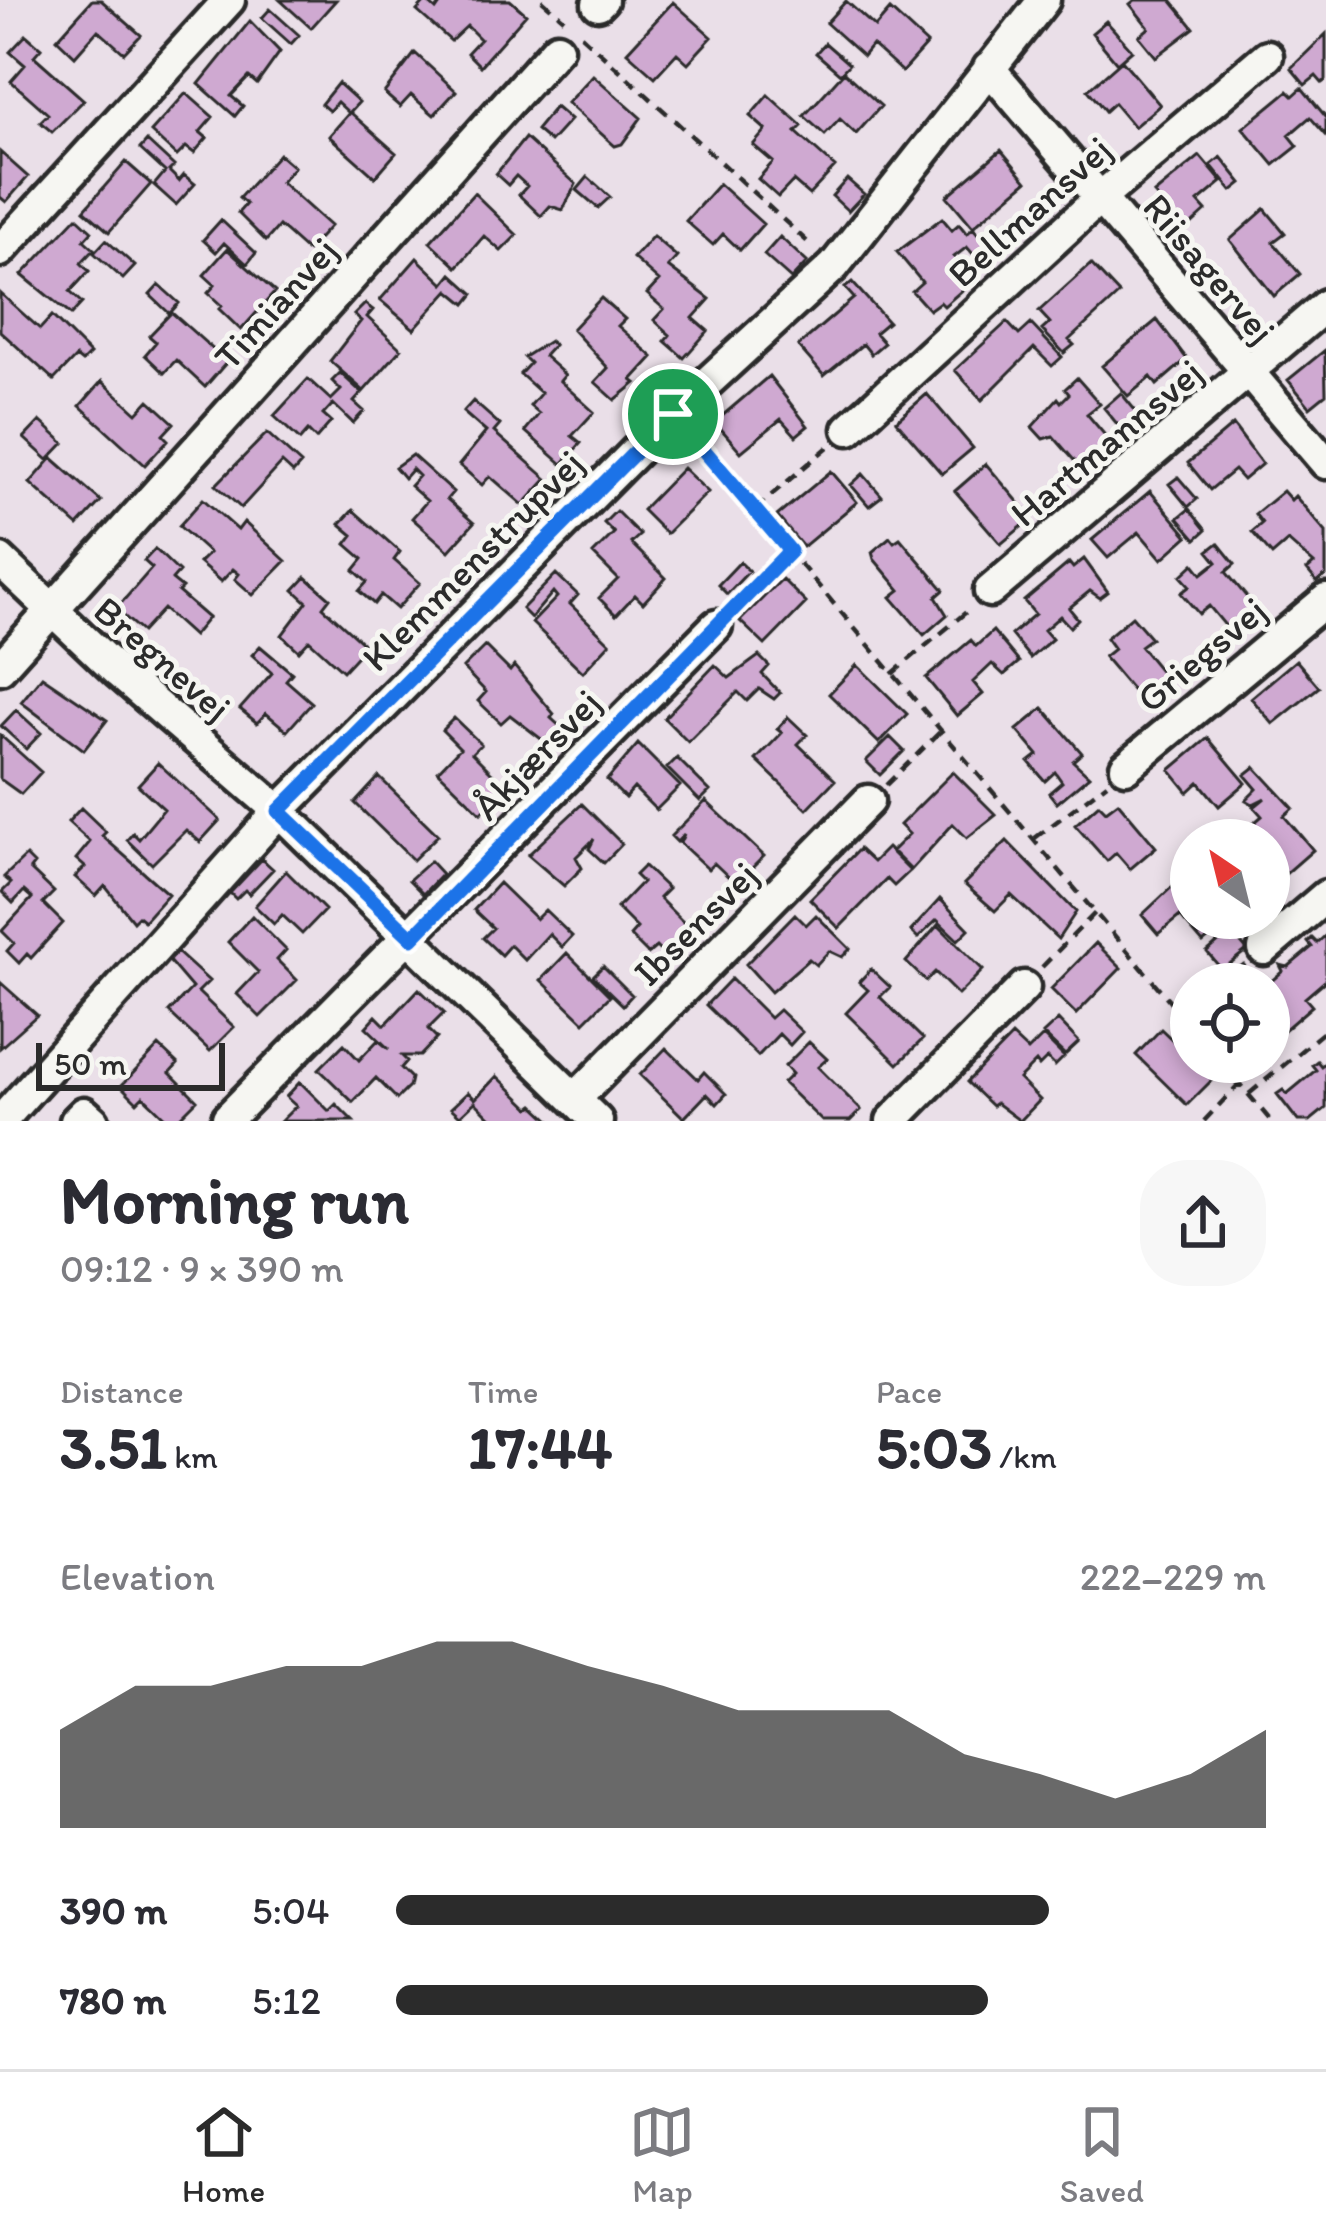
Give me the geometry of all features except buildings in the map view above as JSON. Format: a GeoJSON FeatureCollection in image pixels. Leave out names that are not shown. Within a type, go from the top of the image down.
{"type":"FeatureCollection","features":[{"type":"Feature","properties":{"kind":"street"},"geometry":{"type":"LineString","coordinates":[[0,251],[230,0]]}},
{"type":"Feature","properties":{"kind":"street","name":"Klemmenstrupvej"},"geometry":{"type":"LineString","coordinates":[[1,1121],[279,811],[673,414],[834,266],[1043,0]]}},
{"type":"Feature","properties":{"kind":"street","name":"Timianvej"},"geometry":{"type":"LineString","coordinates":[[0,668],[557,48]]}},
{"type":"Feature","properties":{"kind":"street","name":"Bellmansvej"},"geometry":{"type":"LineString","coordinates":[[849,429],[1100,198],[1267,56]]}},
{"type":"Feature","properties":{"kind":"street","name":"Riisagervej"},"geometry":{"type":"LineString","coordinates":[[989,68],[1326,463]]}},
{"type":"Feature","properties":{"kind":"street","name":"Hartmannsvej"},"geometry":{"type":"LineString","coordinates":[[991,591],[1326,305]]}},
{"type":"Feature","properties":{"kind":"street","name":"Bregnevej"},"geometry":{"type":"LineString","coordinates":[[0,560],[279,811],[597,1121]]}},
{"type":"Feature","properties":{"kind":"street","name":"Griegsvej"},"geometry":{"type":"LineString","coordinates":[[1126,767],[1326,600]]}},
{"type":"Feature","properties":{"kind":"street","name":"Åkjærsvej"},"geometry":{"type":"LineString","coordinates":[[229,1118],[716,626]]}},
{"type":"Feature","properties":{"kind":"street","name":"Ibsensvej"},"geometry":{"type":"LineString","coordinates":[[575,1099],[868,801]]}},
{"type":"Feature","properties":{"kind":"street"},"geometry":{"type":"LineString","coordinates":[[1264,949],[1326,896]]}},
{"type":"Feature","properties":{"kind":"street"},"geometry":{"type":"LineString","coordinates":[[892,1121],[1024,987]]}},
{"type":"Feature","properties":{"kind":"street"},"geometry":{"type":"LineString","coordinates":[[76,1121],[85,1112],[93,1121]]}},
{"type":"Feature","properties":{"kind":"path"},"geometry":{"type":"LineString","coordinates":[[542,0],[834,266]]}},
{"type":"Feature","properties":{"kind":"path"},"geometry":{"type":"LineString","coordinates":[[673,414],[1170,1001]]}},
{"type":"Feature","properties":{"kind":"path"},"geometry":{"type":"LineString","coordinates":[[755,509],[849,429]]}},
{"type":"Feature","properties":{"kind":"path"},"geometry":{"type":"LineString","coordinates":[[716,626],[790,551]]}},
{"type":"Feature","properties":{"kind":"path"},"geometry":{"type":"LineString","coordinates":[[892,674],[991,591]]}},
{"type":"Feature","properties":{"kind":"path"},"geometry":{"type":"LineString","coordinates":[[868,801],[942,730]]}},
{"type":"Feature","properties":{"kind":"path"},"geometry":{"type":"LineString","coordinates":[[1035,838],[1126,767]]}},
{"type":"Feature","properties":{"kind":"path"},"geometry":{"type":"LineString","coordinates":[[1024,987],[1097,911]]}},
{"type":"Feature","properties":{"kind":"path"},"geometry":{"type":"LineString","coordinates":[[1249,1094],[1326,1030]]}},
{"type":"Feature","properties":{"kind":"path"},"geometry":{"type":"LineString","coordinates":[[1204,1121],[1239,1084],[1271,1121]]}},
{"type":"Feature","properties":{"kind":"route"},"geometry":{"type":"LineString","coordinates":[[673,414],[790,551],[412,938],[279,811],[673,414]]}}]}
